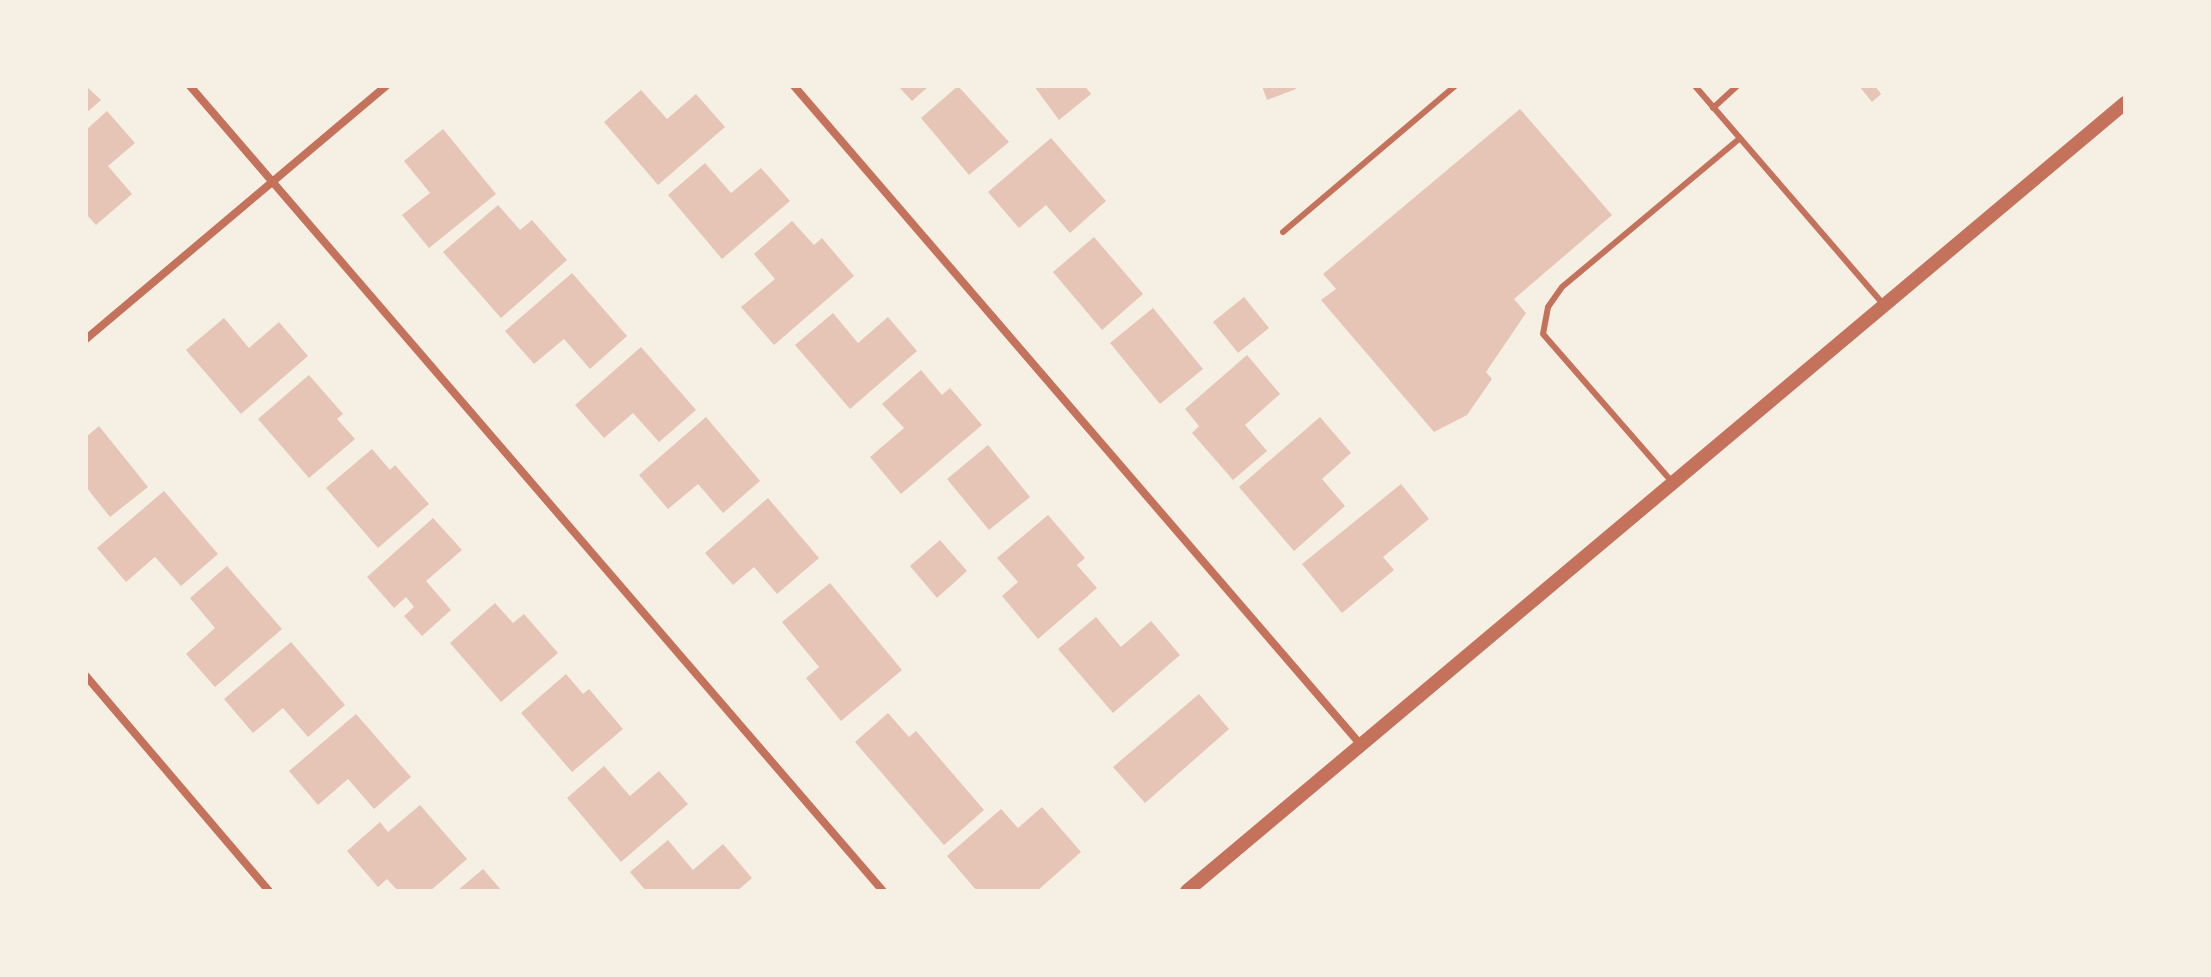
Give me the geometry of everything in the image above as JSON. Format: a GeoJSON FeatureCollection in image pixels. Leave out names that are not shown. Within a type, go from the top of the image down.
{"type":"FeatureCollection","features":[{"type":"Feature","properties":{"kind":"street"},"geometry":{"type":"LineString","coordinates":[[190,86],[883,891]]}},
{"type":"Feature","properties":{"kind":"street"},"geometry":{"type":"LineString","coordinates":[[86,339],[386,86]]}},
{"type":"Feature","properties":{"kind":"street"},"geometry":{"type":"LineString","coordinates":[[794,86],[1361,745]]}},
{"type":"Feature","properties":{"kind":"street"},"geometry":{"type":"LineString","coordinates":[[1187,891],[2125,103]]}},
{"type":"Feature","properties":{"kind":"street"},"geometry":{"type":"LineString","coordinates":[[86,676],[269,891]]}},
{"type":"Feature","properties":{"kind":"lane"},"geometry":{"type":"LineString","coordinates":[[1283,232],[1455,86]]}},
{"type":"Feature","properties":{"kind":"lane"},"geometry":{"type":"LineString","coordinates":[[1695,86],[1884,305]]}},
{"type":"Feature","properties":{"kind":"lane"},"geometry":{"type":"LineString","coordinates":[[1713,108],[1737,86]]}},
{"type":"Feature","properties":{"kind":"lane"},"geometry":{"type":"LineString","coordinates":[[1673,483],[1543,334],[1548,307],[1562,287],[1739,139]]}},
{"type":"Feature","properties":{"kind":"building"},"geometry":{"type":"Polygon","coordinates":[[[86,86],[101,100],[86,113],[86,86]]]}},
{"type":"Feature","properties":{"kind":"building"},"geometry":{"type":"Polygon","coordinates":[[[898,86],[929,86],[912,101],[898,86]]]}},
{"type":"Feature","properties":{"kind":"building"},"geometry":{"type":"Polygon","coordinates":[[[958,86],[1009,142],[969,175],[921,118],[958,86]]]}},
{"type":"Feature","properties":{"kind":"building"},"geometry":{"type":"Polygon","coordinates":[[[1034,86],[1085,86],[1091,94],[1059,120],[1034,86]]]}},
{"type":"Feature","properties":{"kind":"building"},"geometry":{"type":"Polygon","coordinates":[[[1262,86],[1294,86],[1296,89],[1267,100],[1262,86]]]}},
{"type":"Feature","properties":{"kind":"building"},"geometry":{"type":"Polygon","coordinates":[[[1859,86],[1875,86],[1881,94],[1872,102],[1859,86]]]}},
{"type":"Feature","properties":{"kind":"building"},"geometry":{"type":"Polygon","coordinates":[[[641,90],[667,119],[696,94],[725,127],[658,185],[604,122],[641,90]]]}},
{"type":"Feature","properties":{"kind":"building"},"geometry":{"type":"Polygon","coordinates":[[[1520,109],[1612,215],[1514,299],[1526,313],[1486,372],[1492,379],[1467,415],[1434,432],[1321,300],[1336,289],[1323,274],[1520,109]]]}},
{"type":"Feature","properties":{"kind":"building"},"geometry":{"type":"Polygon","coordinates":[[[107,111],[135,143],[108,166],[132,194],[96,225],[86,214],[86,130],[107,111]]]}},
{"type":"Feature","properties":{"kind":"building"},"geometry":{"type":"Polygon","coordinates":[[[443,129],[496,194],[429,248],[402,215],[430,193],[404,161],[443,129]]]}},
{"type":"Feature","properties":{"kind":"building"},"geometry":{"type":"Polygon","coordinates":[[[1051,138],[1106,201],[1070,233],[1046,205],[1019,228],[988,192],[1051,138]]]}},
{"type":"Feature","properties":{"kind":"building"},"geometry":{"type":"Polygon","coordinates":[[[705,163],[731,193],[761,168],[790,201],[722,259],[668,195],[705,163]]]}},
{"type":"Feature","properties":{"kind":"building"},"geometry":{"type":"Polygon","coordinates":[[[498,205],[520,230],[532,220],[567,260],[501,318],[443,252],[498,205]]]}},
{"type":"Feature","properties":{"kind":"building"},"geometry":{"type":"Polygon","coordinates":[[[792,221],[814,245],[822,238],[854,276],[774,345],[741,307],[775,279],[754,254],[792,221]]]}},
{"type":"Feature","properties":{"kind":"building"},"geometry":{"type":"Polygon","coordinates":[[[1094,237],[1143,294],[1102,330],[1053,272],[1094,237]]]}},
{"type":"Feature","properties":{"kind":"building"},"geometry":{"type":"Polygon","coordinates":[[[572,273],[627,336],[590,369],[564,339],[534,364],[505,331],[572,273]]]}},
{"type":"Feature","properties":{"kind":"building"},"geometry":{"type":"Polygon","coordinates":[[[1244,297],[1269,328],[1238,353],[1213,322],[1244,297]]]}},
{"type":"Feature","properties":{"kind":"building"},"geometry":{"type":"Polygon","coordinates":[[[1153,308],[1203,369],[1160,404],[1110,343],[1153,308]]]}},
{"type":"Feature","properties":{"kind":"building"},"geometry":{"type":"Polygon","coordinates":[[[833,313],[858,343],[888,317],[917,351],[850,409],[795,345],[833,313]]]}},
{"type":"Feature","properties":{"kind":"building"},"geometry":{"type":"Polygon","coordinates":[[[224,318],[249,348],[279,322],[308,356],[241,414],[186,350],[224,318]]]}},
{"type":"Feature","properties":{"kind":"building"},"geometry":{"type":"Polygon","coordinates":[[[641,347],[696,410],[659,442],[633,413],[604,438],[575,405],[641,347]]]}},
{"type":"Feature","properties":{"kind":"building"},"geometry":{"type":"Polygon","coordinates":[[[1247,355],[1280,394],[1245,425],[1267,451],[1233,480],[1192,433],[1199,426],[1185,409],[1247,355]]]}},
{"type":"Feature","properties":{"kind":"building"},"geometry":{"type":"Polygon","coordinates":[[[921,370],[942,395],[950,388],[982,425],[901,494],[870,457],[904,428],[882,404],[921,370]]]}},
{"type":"Feature","properties":{"kind":"building"},"geometry":{"type":"Polygon","coordinates":[[[309,375],[343,414],[337,419],[355,439],[309,478],[258,419],[309,375]]]}},
{"type":"Feature","properties":{"kind":"building"},"geometry":{"type":"Polygon","coordinates":[[[706,417],[760,481],[723,513],[698,484],[668,509],[639,475],[706,417]]]}},
{"type":"Feature","properties":{"kind":"building"},"geometry":{"type":"Polygon","coordinates":[[[1320,417],[1351,453],[1322,479],[1345,506],[1294,551],[1239,487],[1320,417]]]}},
{"type":"Feature","properties":{"kind":"building"},"geometry":{"type":"Polygon","coordinates":[[[99,426],[148,487],[110,517],[86,487],[86,437],[99,426]]]}},
{"type":"Feature","properties":{"kind":"building"},"geometry":{"type":"Polygon","coordinates":[[[988,445],[1030,497],[989,530],[947,479],[988,445]]]}},
{"type":"Feature","properties":{"kind":"building"},"geometry":{"type":"Polygon","coordinates":[[[372,449],[390,470],[395,465],[429,504],[378,548],[326,488],[372,449]]]}},
{"type":"Feature","properties":{"kind":"building"},"geometry":{"type":"Polygon","coordinates":[[[1401,484],[1429,519],[1383,557],[1394,570],[1342,613],[1302,564],[1401,484]]]}},
{"type":"Feature","properties":{"kind":"building"},"geometry":{"type":"Polygon","coordinates":[[[164,491],[218,554],[181,586],[155,557],[126,582],[97,548],[164,491]]]}},
{"type":"Feature","properties":{"kind":"building"},"geometry":{"type":"Polygon","coordinates":[[[768,498],[819,558],[777,594],[754,567],[733,585],[705,553],[768,498]]]}},
{"type":"Feature","properties":{"kind":"building"},"geometry":{"type":"Polygon","coordinates":[[[1048,515],[1085,558],[1077,565],[1097,588],[1038,639],[1002,596],[1018,582],[997,558],[1048,515]]]}},
{"type":"Feature","properties":{"kind":"building"},"geometry":{"type":"Polygon","coordinates":[[[433,518],[462,550],[426,581],[451,610],[422,636],[404,616],[414,607],[406,597],[394,608],[367,577],[433,518]]]}},
{"type":"Feature","properties":{"kind":"building"},"geometry":{"type":"Polygon","coordinates":[[[940,540],[967,571],[937,598],[910,566],[940,540]]]}},
{"type":"Feature","properties":{"kind":"building"},"geometry":{"type":"Polygon","coordinates":[[[227,566],[282,629],[215,687],[186,654],[215,628],[190,598],[227,566]]]}},
{"type":"Feature","properties":{"kind":"building"},"geometry":{"type":"Polygon","coordinates":[[[830,583],[902,670],[841,721],[806,678],[819,667],[782,622],[830,583]]]}},
{"type":"Feature","properties":{"kind":"building"},"geometry":{"type":"Polygon","coordinates":[[[495,603],[513,623],[524,614],[558,653],[501,702],[450,643],[495,603]]]}},
{"type":"Feature","properties":{"kind":"building"},"geometry":{"type":"Polygon","coordinates":[[[1096,617],[1121,647],[1151,621],[1180,655],[1113,713],[1058,649],[1096,617]]]}},
{"type":"Feature","properties":{"kind":"building"},"geometry":{"type":"Polygon","coordinates":[[[291,642],[345,705],[308,737],[283,708],[253,733],[224,699],[291,642]]]}},
{"type":"Feature","properties":{"kind":"building"},"geometry":{"type":"Polygon","coordinates":[[[566,674],[583,694],[589,689],[623,729],[572,772],[521,713],[566,674]]]}},
{"type":"Feature","properties":{"kind":"building"},"geometry":{"type":"Polygon","coordinates":[[[1199,694],[1229,729],[1145,803],[1113,767],[1199,694]]]}},
{"type":"Feature","properties":{"kind":"building"},"geometry":{"type":"Polygon","coordinates":[[[888,713],[909,737],[916,731],[984,810],[944,845],[855,742],[888,713]]]}},
{"type":"Feature","properties":{"kind":"building"},"geometry":{"type":"Polygon","coordinates":[[[356,714],[411,777],[374,809],[348,779],[318,805],[289,771],[356,714]]]}},
{"type":"Feature","properties":{"kind":"building"},"geometry":{"type":"Polygon","coordinates":[[[604,766],[630,796],[659,771],[688,804],[621,862],[567,798],[604,766]]]}},
{"type":"Feature","properties":{"kind":"building"},"geometry":{"type":"Polygon","coordinates":[[[420,805],[467,859],[430,891],[398,891],[387,879],[378,887],[347,851],[380,822],[388,832],[420,805]]]}},
{"type":"Feature","properties":{"kind":"building"},"geometry":{"type":"Polygon","coordinates":[[[1042,807],[1081,852],[1037,891],[977,891],[947,856],[1001,809],[1018,828],[1042,807]]]}},
{"type":"Feature","properties":{"kind":"building"},"geometry":{"type":"Polygon","coordinates":[[[668,840],[693,870],[723,844],[752,878],[737,891],[646,891],[630,872],[668,840]]]}},
{"type":"Feature","properties":{"kind":"building"},"geometry":{"type":"Polygon","coordinates":[[[483,869],[502,891],[457,891],[483,869]]]}}]}
